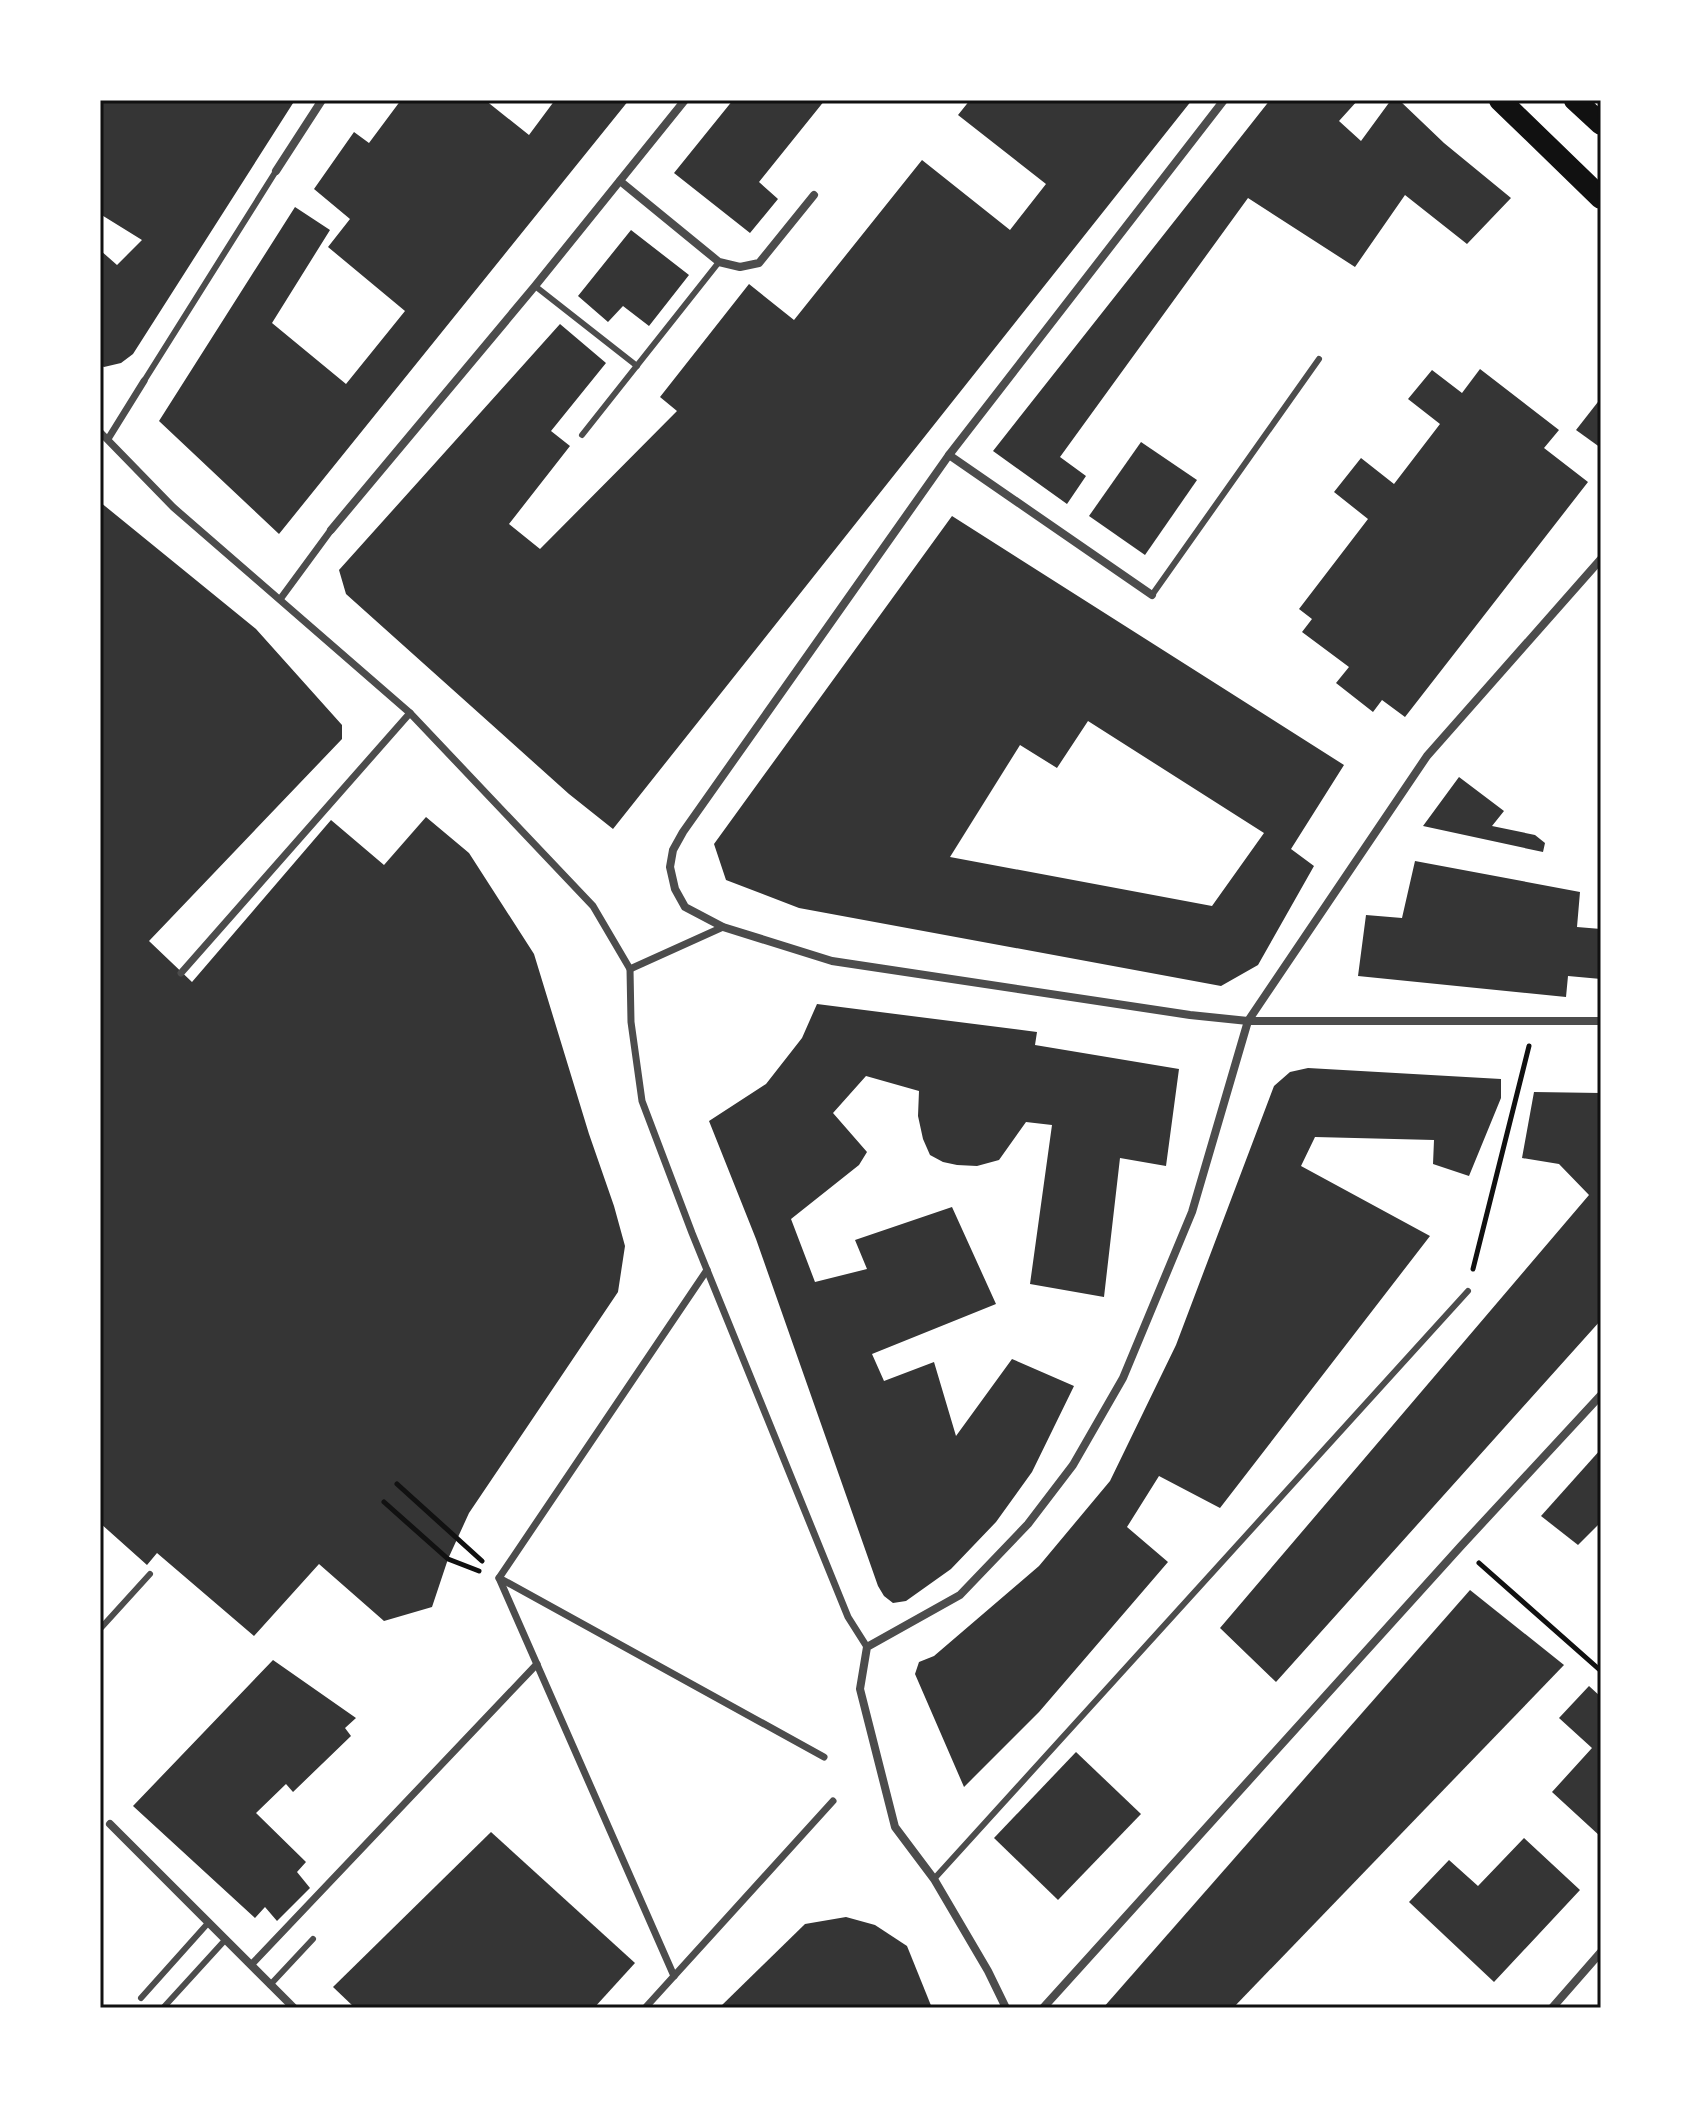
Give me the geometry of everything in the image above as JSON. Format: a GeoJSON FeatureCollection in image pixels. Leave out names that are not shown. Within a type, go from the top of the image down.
{"type":"FeatureCollection","features":[{"type":"Feature","properties":{"kind":"highway"},"geometry":{"type":"LineString","coordinates":[[1500,100],[1601,198]]}},
{"type":"Feature","properties":{"kind":"highway"},"geometry":{"type":"LineString","coordinates":[[1575,100],[1601,124]]}},
{"type":"Feature","properties":{"kind":"street"},"geometry":{"type":"LineString","coordinates":[[276,171],[322,100]]}},
{"type":"Feature","properties":{"kind":"street"},"geometry":{"type":"LineString","coordinates":[[281,598],[331,530],[535,286],[685,100]]}},
{"type":"Feature","properties":{"kind":"street"},"geometry":{"type":"LineString","coordinates":[[1224,100],[949,455],[683,832],[673,850],[670,867],[673,878],[685,907],[723,927],[832,961],[872,969],[1248,1021],[1601,1021]]}},
{"type":"Feature","properties":{"kind":"street"},"geometry":{"type":"LineString","coordinates":[[620,181],[719,262],[740,267],[759,263],[814,195]]}},
{"type":"Feature","properties":{"kind":"street"},"geometry":{"type":"LineString","coordinates":[[108,439],[144,381]]}},
{"type":"Feature","properties":{"kind":"street"},"geometry":{"type":"LineString","coordinates":[[100,432],[173,507],[410,713],[593,906],[630,969],[631,1022],[642,1101],[848,1617],[867,1647],[860,1689],[895,1827],[934,1879],[1006,2008]]}},
{"type":"Feature","properties":{"kind":"street"},"geometry":{"type":"LineString","coordinates":[[949,455],[1152,595]]}},
{"type":"Feature","properties":{"kind":"street"},"geometry":{"type":"LineString","coordinates":[[867,1647],[960,1595],[1028,1524],[1073,1465],[1123,1378],[1192,1212],[1248,1021],[1427,756],[1601,559]]}},
{"type":"Feature","properties":{"kind":"street"},"geometry":{"type":"LineString","coordinates":[[181,973],[410,713]]}},
{"type":"Feature","properties":{"kind":"street"},"geometry":{"type":"LineString","coordinates":[[630,969],[723,927]]}},
{"type":"Feature","properties":{"kind":"street"},"geometry":{"type":"LineString","coordinates":[[499,1578],[707,1270]]}},
{"type":"Feature","properties":{"kind":"street"},"geometry":{"type":"LineString","coordinates":[[1043,2008],[1601,1395]]}},
{"type":"Feature","properties":{"kind":"street"},"geometry":{"type":"LineString","coordinates":[[499,1578],[674,1976]]}},
{"type":"Feature","properties":{"kind":"street"},"geometry":{"type":"LineString","coordinates":[[499,1578],[824,1757]]}},
{"type":"Feature","properties":{"kind":"street"},"geometry":{"type":"LineString","coordinates":[[251,1965],[537,1664]]}},
{"type":"Feature","properties":{"kind":"street"},"geometry":{"type":"LineString","coordinates":[[645,2008],[833,1801]]}},
{"type":"Feature","properties":{"kind":"street"},"geometry":{"type":"LineString","coordinates":[[110,1824],[294,2008]]}},
{"type":"Feature","properties":{"kind":"street"},"geometry":{"type":"LineString","coordinates":[[1552,2008],[1601,1952]]}},
{"type":"Feature","properties":{"kind":"lane"},"geometry":{"type":"LineString","coordinates":[[144,381],[276,171]]}},
{"type":"Feature","properties":{"kind":"lane"},"geometry":{"type":"LineString","coordinates":[[582,435],[719,262]]}},
{"type":"Feature","properties":{"kind":"lane"},"geometry":{"type":"LineString","coordinates":[[535,286],[637,366]]}},
{"type":"Feature","properties":{"kind":"lane"},"geometry":{"type":"LineString","coordinates":[[1152,595],[1319,359]]}},
{"type":"Feature","properties":{"kind":"lane"},"geometry":{"type":"LineString","coordinates":[[934,1879],[1468,1291]]}},
{"type":"Feature","properties":{"kind":"lane"},"geometry":{"type":"LineString","coordinates":[[100,1629],[150,1574]]}},
{"type":"Feature","properties":{"kind":"lane"},"geometry":{"type":"LineString","coordinates":[[141,1998],[209,1922]]}},
{"type":"Feature","properties":{"kind":"lane"},"geometry":{"type":"LineString","coordinates":[[163,2008],[226,1939]]}},
{"type":"Feature","properties":{"kind":"lane"},"geometry":{"type":"LineString","coordinates":[[270,1985],[313,1939]]}},
{"type":"Feature","properties":{"kind":"path"},"geometry":{"type":"LineString","coordinates":[[1468,1291],[1535,1021]]}},
{"type":"Feature","properties":{"kind":"path"},"geometry":{"type":"LineString","coordinates":[[397,1484],[463,1543]]}},
{"type":"Feature","properties":{"kind":"path"},"geometry":{"type":"LineString","coordinates":[[384,1502],[448,1559]]}},
{"type":"Feature","properties":{"kind":"path"},"geometry":{"type":"LineString","coordinates":[[1461,1546],[1601,1671]]}},
{"type":"Feature","properties":{"kind":"building"},"geometry":{"type":"Polygon","coordinates":[[[100,100],[295,100],[133,354],[121,363],[104,367],[100,365],[100,250],[117,265],[142,240],[100,214],[100,100]]]}},
{"type":"Feature","properties":{"kind":"building"},"geometry":{"type":"Polygon","coordinates":[[[401,100],[485,100],[529,135],[555,100],[629,100],[279,534],[159,421],[295,207],[330,230],[272,323],[346,384],[405,311],[328,247],[350,219],[314,189],[354,132],[369,143],[401,100]]]}},
{"type":"Feature","properties":{"kind":"building"},"geometry":{"type":"Polygon","coordinates":[[[733,100],[825,100],[759,182],[778,199],[750,233],[674,173],[733,100]]]}},
{"type":"Feature","properties":{"kind":"building"},"geometry":{"type":"Polygon","coordinates":[[[970,100],[1192,100],[613,829],[569,794],[346,594],[339,570],[560,324],[606,363],[551,431],[570,446],[509,524],[540,549],[677,411],[660,397],[749,284],[794,320],[922,160],[1010,230],[1046,184],[958,115],[970,100]]]}},
{"type":"Feature","properties":{"kind":"building"},"geometry":{"type":"Polygon","coordinates":[[[1270,100],[1358,100],[1339,121],[1361,141],[1391,100],[1399,100],[1444,143],[1511,198],[1467,244],[1405,195],[1355,267],[1248,198],[1060,457],[1086,476],[1067,504],[993,451],[1270,100]]]}},
{"type":"Feature","properties":{"kind":"building"},"geometry":{"type":"Polygon","coordinates":[[[631,230],[689,275],[649,326],[623,306],[608,322],[578,296],[631,230]]]}},
{"type":"Feature","properties":{"kind":"building"},"geometry":{"type":"Polygon","coordinates":[[[1480,369],[1559,430],[1544,448],[1588,482],[1405,717],[1382,700],[1373,712],[1336,683],[1349,667],[1302,632],[1312,619],[1299,609],[1368,519],[1334,492],[1361,458],[1394,484],[1440,424],[1408,399],[1432,370],[1462,393],[1480,369]]]}},
{"type":"Feature","properties":{"kind":"building"},"geometry":{"type":"Polygon","coordinates":[[[1601,398],[1601,448],[1576,430],[1601,398]]]}},
{"type":"Feature","properties":{"kind":"building"},"geometry":{"type":"Polygon","coordinates":[[[1141,442],[1197,480],[1145,555],[1089,516],[1141,442]]]}},
{"type":"Feature","properties":{"kind":"building"},"geometry":{"type":"Polygon","coordinates":[[[100,502],[256,629],[342,725],[342,739],[149,941],[192,982],[331,820],[384,865],[426,817],[469,853],[534,954],[625,1246],[618,1292],[469,1513],[448,1559],[432,1607],[384,1621],[319,1564],[254,1636],[157,1553],[147,1565],[100,1523],[100,502]]]}},
{"type":"Feature","properties":{"kind":"building"},"geometry":{"type":"Polygon","coordinates":[[[952,516],[1344,765],[1291,849],[1314,866],[1258,965],[1221,986],[799,908],[726,880],[714,844],[952,516]],[[1088,721],[1057,768],[1020,745],[950,857],[1212,906],[1264,833],[1088,721]]]}},
{"type":"Feature","properties":{"kind":"building"},"geometry":{"type":"Polygon","coordinates":[[[1459,777],[1504,811],[1492,826],[1535,835],[1545,843],[1543,852],[1423,826],[1459,777]]]}},
{"type":"Feature","properties":{"kind":"building"},"geometry":{"type":"Polygon","coordinates":[[[1415,861],[1580,892],[1577,927],[1601,929],[1601,979],[1568,976],[1566,997],[1358,976],[1366,915],[1402,918],[1415,861]]]}},
{"type":"Feature","properties":{"kind":"building"},"geometry":{"type":"Polygon","coordinates":[[[817,1004],[1037,1032],[1035,1045],[1179,1069],[1166,1166],[1120,1158],[1104,1297],[1030,1284],[1052,1125],[1026,1122],[999,1160],[977,1166],[957,1165],[930,1155],[918,1116],[919,1091],[866,1076],[833,1113],[867,1152],[859,1165],[791,1219],[815,1282],[867,1269],[855,1240],[952,1207],[996,1304],[872,1354],[884,1381],[934,1362],[956,1436],[1012,1359],[1074,1386],[1032,1472],[996,1522],[951,1569],[906,1601],[893,1603],[878,1586],[756,1239],[709,1121],[766,1084],[802,1038],[817,1004]]]}},
{"type":"Feature","properties":{"kind":"building"},"geometry":{"type":"Polygon","coordinates":[[[1308,1068],[1501,1079],[1501,1098],[1469,1176],[1433,1164],[1434,1140],[1315,1137],[1301,1166],[1430,1236],[1220,1508],[1159,1476],[1127,1527],[1168,1562],[1039,1712],[964,1787],[915,1674],[919,1662],[934,1656],[1039,1566],[1110,1481],[1176,1345],[1274,1086],[1290,1072],[1308,1068]]]}},
{"type":"Feature","properties":{"kind":"building"},"geometry":{"type":"Polygon","coordinates":[[[1534,1092],[1601,1093],[1601,1320],[1276,1682],[1220,1628],[1589,1195],[1559,1164],[1522,1158],[1534,1092]]]}},
{"type":"Feature","properties":{"kind":"building"},"geometry":{"type":"Polygon","coordinates":[[[1601,1449],[1601,1522],[1578,1545],[1541,1516],[1601,1449]]]}},
{"type":"Feature","properties":{"kind":"building"},"geometry":{"type":"Polygon","coordinates":[[[1470,1590],[1564,1665],[1233,2008],[1103,2008],[1470,1590]]]}},
{"type":"Feature","properties":{"kind":"building"},"geometry":{"type":"Polygon","coordinates":[[[273,1660],[356,1718],[345,1728],[351,1736],[293,1792],[286,1784],[256,1813],[306,1862],[297,1872],[310,1888],[277,1921],[265,1907],[255,1918],[133,1806],[273,1660]]]}},
{"type":"Feature","properties":{"kind":"building"},"geometry":{"type":"Polygon","coordinates":[[[1589,1686],[1601,1697],[1601,1837],[1552,1792],[1592,1748],[1559,1718],[1589,1686]]]}},
{"type":"Feature","properties":{"kind":"building"},"geometry":{"type":"Polygon","coordinates":[[[1076,1752],[1141,1814],[1058,1900],[994,1838],[1076,1752]]]}},
{"type":"Feature","properties":{"kind":"building"},"geometry":{"type":"Polygon","coordinates":[[[491,1832],[635,1963],[594,2008],[355,2008],[333,1987],[491,1832]]]}},
{"type":"Feature","properties":{"kind":"building"},"geometry":{"type":"Polygon","coordinates":[[[1524,1838],[1580,1890],[1494,1982],[1409,1902],[1449,1860],[1478,1886],[1524,1838]]]}},
{"type":"Feature","properties":{"kind":"building"},"geometry":{"type":"Polygon","coordinates":[[[846,1917],[875,1925],[907,1946],[932,2008],[719,2008],[805,1924],[846,1917]]]}}]}
